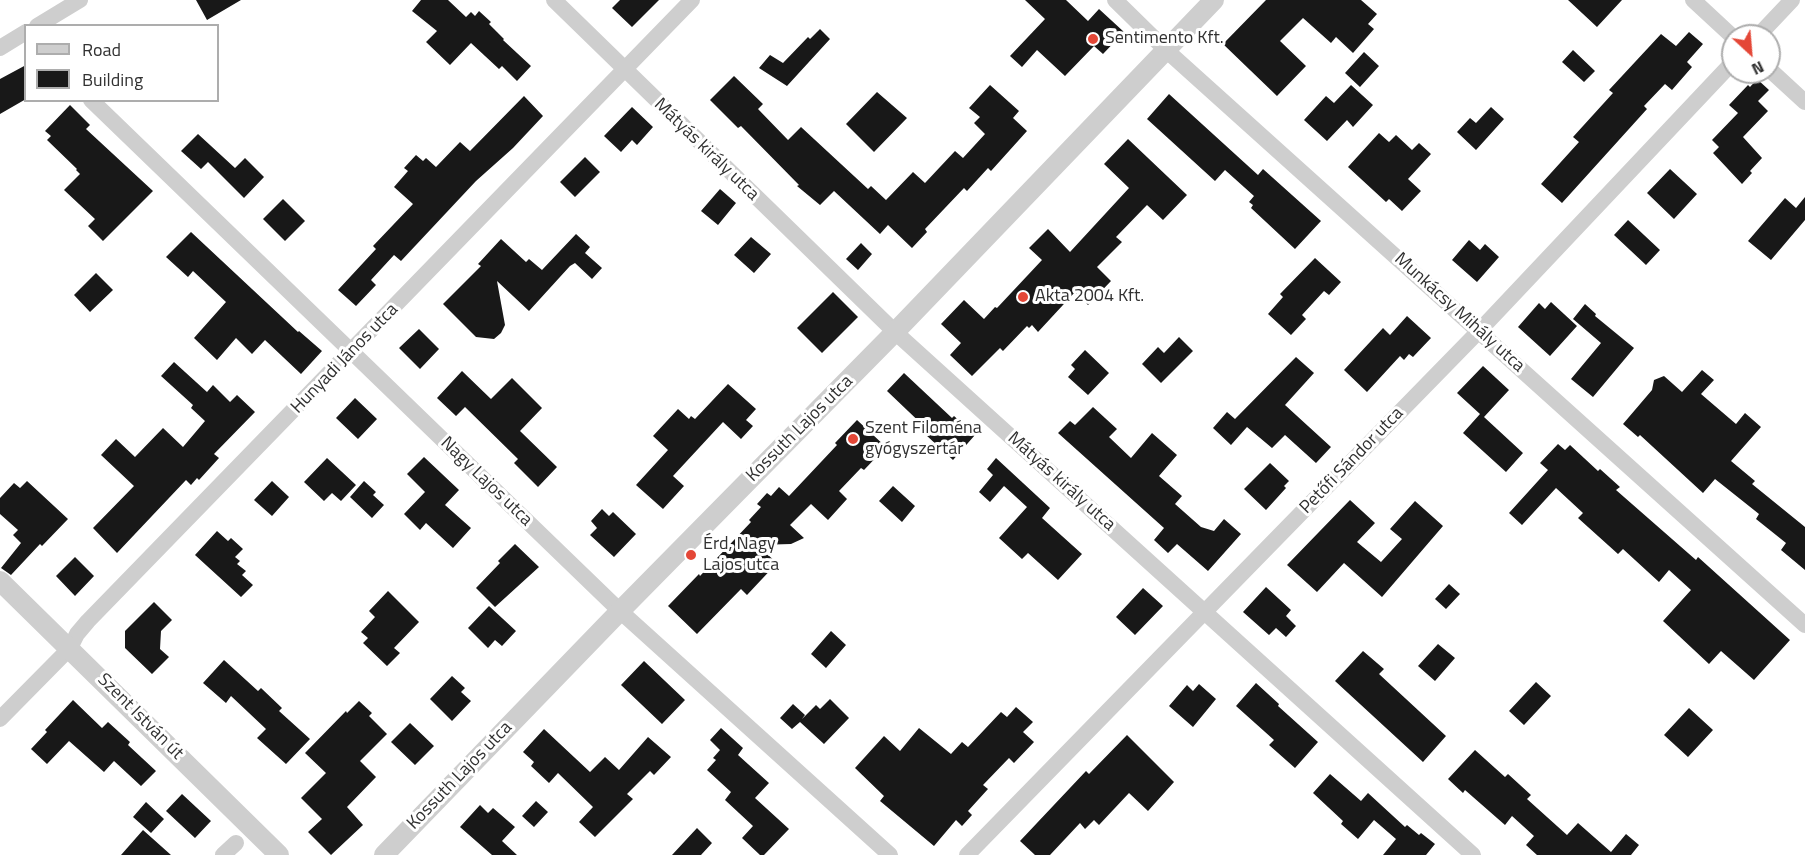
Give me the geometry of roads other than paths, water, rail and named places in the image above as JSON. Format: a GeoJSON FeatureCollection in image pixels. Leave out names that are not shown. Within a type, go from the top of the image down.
{"type":"FeatureCollection","features":[{"type":"Feature","properties":{"kind":"street"},"geometry":{"type":"LineString","coordinates":[[40,24],[80,0]]}},
{"type":"Feature","properties":{"kind":"street","name":"Mátyás király utca"},"geometry":{"type":"LineString","coordinates":[[554,0],[895,332],[1473,855]]}},
{"type":"Feature","properties":{"kind":"street","name":"Hunyadi János utca"},"geometry":{"type":"LineString","coordinates":[[0,719],[70,648],[77,634],[88,621],[692,0]]}},
{"type":"Feature","properties":{"kind":"street","name":"Munkácsy Mihály utca"},"geometry":{"type":"LineString","coordinates":[[1115,0],[1166,50],[1805,625]]}},
{"type":"Feature","properties":{"kind":"street","name":"Kossuth Lajos utca"},"geometry":{"type":"LineString","coordinates":[[384,855],[895,332],[1214,0]]}},
{"type":"Feature","properties":{"kind":"street"},"geometry":{"type":"LineString","coordinates":[[1693,0],[1721,26]]}},
{"type":"Feature","properties":{"kind":"street"},"geometry":{"type":"LineString","coordinates":[[1769,24],[1792,0]]}},
{"type":"Feature","properties":{"kind":"street"},"geometry":{"type":"LineString","coordinates":[[0,48],[24,35]]}},
{"type":"Feature","properties":{"kind":"street","name":"Petőfi Sándor utca"},"geometry":{"type":"LineString","coordinates":[[967,855],[1479,331],[1721,75]]}},
{"type":"Feature","properties":{"kind":"street"},"geometry":{"type":"LineString","coordinates":[[1781,80],[1805,102]]}},
{"type":"Feature","properties":{"kind":"street","name":"Nagy Lajos utca"},"geometry":{"type":"LineString","coordinates":[[93,102],[620,611],[890,855]]}},
{"type":"Feature","properties":{"kind":"street","name":"Szent István út"},"geometry":{"type":"LineString","coordinates":[[0,581],[279,855]]}},
{"type":"Feature","properties":{"kind":"street"},"geometry":{"type":"LineString","coordinates":[[223,855],[236,843]]}},
{"type":"Feature","properties":{"kind":"place","name":"Sentimento Kft."},"geometry":{"type":"Point","coordinates":[1093,39]}},
{"type":"Feature","properties":{"kind":"place","name":"Akta 2004 Kft."},"geometry":{"type":"Point","coordinates":[1023,297]}},
{"type":"Feature","properties":{"kind":"place","name":"Szent Filoména gyógyszertár"},"geometry":{"type":"Point","coordinates":[853,439]}},
{"type":"Feature","properties":{"kind":"place","name":"Érd, Nagy Lajos utca"},"geometry":{"type":"Point","coordinates":[691,555]}}]}
